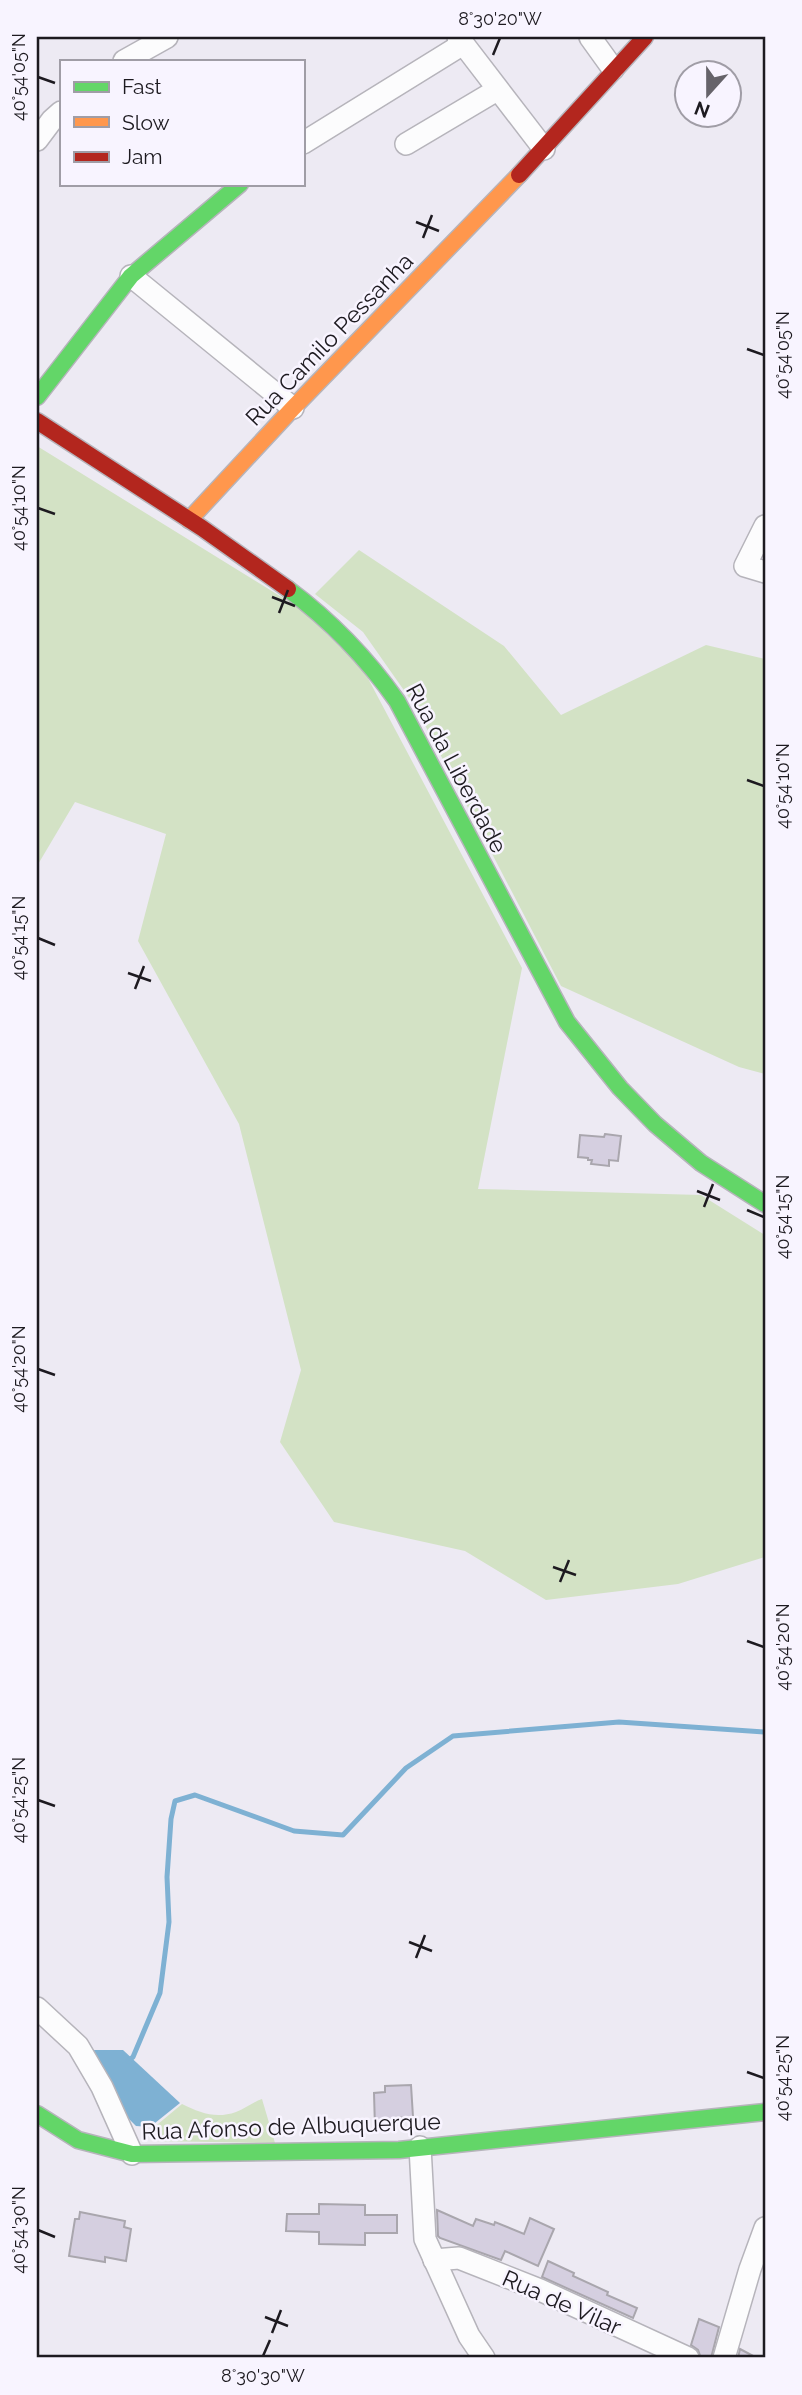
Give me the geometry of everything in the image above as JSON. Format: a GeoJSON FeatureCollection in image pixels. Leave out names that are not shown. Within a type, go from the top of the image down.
{"type":"FeatureCollection","features":[{"type":"Feature","properties":{"kind":"street"},"geometry":{"type":"LineString","coordinates":[[126,60],[167,37]]}},
{"type":"Feature","properties":{"kind":"street"},"geometry":{"type":"LineString","coordinates":[[590,37],[614,69]]}},
{"type":"Feature","properties":{"kind":"street","name":"Rua Camilo Pessanha"},"geometry":{"type":"LineString","coordinates":[[189,520],[293,408],[544,149],[645,37]]}},
{"type":"Feature","properties":{"kind":"street"},"geometry":{"type":"LineString","coordinates":[[304,143],[460,40],[544,149]]}},
{"type":"Feature","properties":{"kind":"street"},"geometry":{"type":"LineString","coordinates":[[406,144],[497,90]]}},
{"type":"Feature","properties":{"kind":"street"},"geometry":{"type":"LineString","coordinates":[[37,140],[50,113]]}},
{"type":"Feature","properties":{"kind":"street"},"geometry":{"type":"LineString","coordinates":[[37,397],[131,276],[238,186]]}},
{"type":"Feature","properties":{"kind":"street"},"geometry":{"type":"LineString","coordinates":[[131,276],[293,408]]}},
{"type":"Feature","properties":{"kind":"street","name":"Rua da Liberdade"},"geometry":{"type":"LineString","coordinates":[[37,421],[301,596],[358,648],[397,701],[567,1022],[620,1088],[655,1124],[701,1164],[765,1204]]}},
{"type":"Feature","properties":{"kind":"street"},"geometry":{"type":"LineString","coordinates":[[765,526],[745,566],[765,572]]}},
{"type":"Feature","properties":{"kind":"street"},"geometry":{"type":"LineString","coordinates":[[37,2008],[78,2046],[102,2087],[132,2154]]}},
{"type":"Feature","properties":{"kind":"street","name":"Rua Afonso de Albuquerque"},"geometry":{"type":"LineString","coordinates":[[37,2114],[78,2140],[132,2154],[399,2150],[765,2112]]}},
{"type":"Feature","properties":{"kind":"street"},"geometry":{"type":"LineString","coordinates":[[420,2147],[425,2239],[469,2336],[484,2358]]}},
{"type":"Feature","properties":{"kind":"street"},"geometry":{"type":"LineString","coordinates":[[724,2358],[765,2228]]}},
{"type":"Feature","properties":{"kind":"street","name":"Rua de Vilar"},"geometry":{"type":"LineString","coordinates":[[434,2260],[460,2258],[540,2290],[688,2358]]}},
{"type":"Feature","properties":{"kind":"green space"},"geometry":{"type":"Polygon","coordinates":[[[37,446],[301,609],[363,669],[522,968],[478,1189],[701,1195],[765,1235],[765,1557],[678,1584],[546,1600],[465,1551],[334,1522],[280,1442],[301,1370],[239,1124],[138,941],[166,834],[75,802],[37,866],[37,446]]]}},
{"type":"Feature","properties":{"kind":"green space"},"geometry":{"type":"Polygon","coordinates":[[[359,550],[504,646],[561,715],[706,645],[765,659],[765,1074],[739,1067],[561,986],[415,706],[363,632],[315,594],[359,550]]]}},
{"type":"Feature","properties":{"kind":"green space"},"geometry":{"type":"Polygon","coordinates":[[[262,2099],[275,2143],[152,2141],[152,2129],[182,2104],[202,2112],[222,2115],[239,2111],[262,2099]]]}},
{"type":"Feature","properties":{"kind":"water"},"geometry":{"type":"Polygon","coordinates":[[[92,2050],[123,2050],[180,2103],[150,2127],[136,2126],[122,2112],[92,2050]]]}},
{"type":"Feature","properties":{"kind":"building"},"geometry":{"type":"Polygon","coordinates":[[[605,1134],[621,1136],[618,1161],[609,1160],[609,1166],[591,1164],[592,1160],[578,1157],[580,1135],[604,1137],[605,1134]]]}},
{"type":"Feature","properties":{"kind":"building"},"geometry":{"type":"Polygon","coordinates":[[[411,2085],[413,2117],[394,2118],[394,2127],[375,2128],[374,2093],[385,2092],[385,2086],[411,2085]]]}},
{"type":"Feature","properties":{"kind":"building"},"geometry":{"type":"Polygon","coordinates":[[[319,2204],[365,2205],[365,2215],[397,2215],[397,2233],[365,2233],[365,2245],[319,2244],[319,2232],[286,2231],[287,2214],[319,2214],[319,2204]]]}},
{"type":"Feature","properties":{"kind":"building"},"geometry":{"type":"Polygon","coordinates":[[[437,2210],[473,2226],[476,2219],[494,2225],[495,2222],[524,2234],[530,2218],[554,2229],[538,2266],[505,2251],[501,2260],[440,2238],[437,2210]]]}},
{"type":"Feature","properties":{"kind":"building"},"geometry":{"type":"Polygon","coordinates":[[[80,2212],[125,2221],[124,2227],[131,2229],[126,2261],[105,2257],[105,2262],[69,2256],[75,2219],[79,2219],[80,2212]]]}},
{"type":"Feature","properties":{"kind":"building"},"geometry":{"type":"Polygon","coordinates":[[[548,2261],[608,2292],[607,2295],[637,2308],[633,2318],[542,2277],[548,2261]]]}},
{"type":"Feature","properties":{"kind":"building"},"geometry":{"type":"Polygon","coordinates":[[[699,2319],[719,2327],[711,2358],[701,2358],[698,2350],[691,2345],[699,2319]]]}},
{"type":"Feature","properties":{"kind":"building"},"geometry":{"type":"Polygon","coordinates":[[[740,2349],[757,2358],[738,2358],[740,2349]]]}},
{"type":"Feature","properties":{"kind":"waterway"},"geometry":{"type":"LineString","coordinates":[[128,2061],[133,2057],[160,1993],[169,1922],[167,1877],[175,1801],[195,1795],[294,1831],[343,1835],[406,1768],[453,1736],[619,1722],[765,1732]]}},
{"type":"Feature","properties":{"kind":"traffic: fast"},"geometry":{"type":"LineString","coordinates":[[37,397],[131,276],[238,186]]}},
{"type":"Feature","properties":{"kind":"traffic: fast"},"geometry":{"type":"LineString","coordinates":[[288,589],[347,640],[397,701],[567,1022],[620,1088],[655,1124],[701,1163],[765,1204]]}},
{"type":"Feature","properties":{"kind":"traffic: fast"},"geometry":{"type":"LineString","coordinates":[[37,2114],[78,2140],[132,2154],[399,2150],[765,2112]]}},
{"type":"Feature","properties":{"kind":"traffic: slow"},"geometry":{"type":"LineString","coordinates":[[189,520],[293,408],[519,175]]}},
{"type":"Feature","properties":{"kind":"traffic: jam"},"geometry":{"type":"LineString","coordinates":[[519,175],[645,37]]}},
{"type":"Feature","properties":{"kind":"traffic: jam"},"geometry":{"type":"LineString","coordinates":[[37,421],[202,528],[288,589]]}}]}
